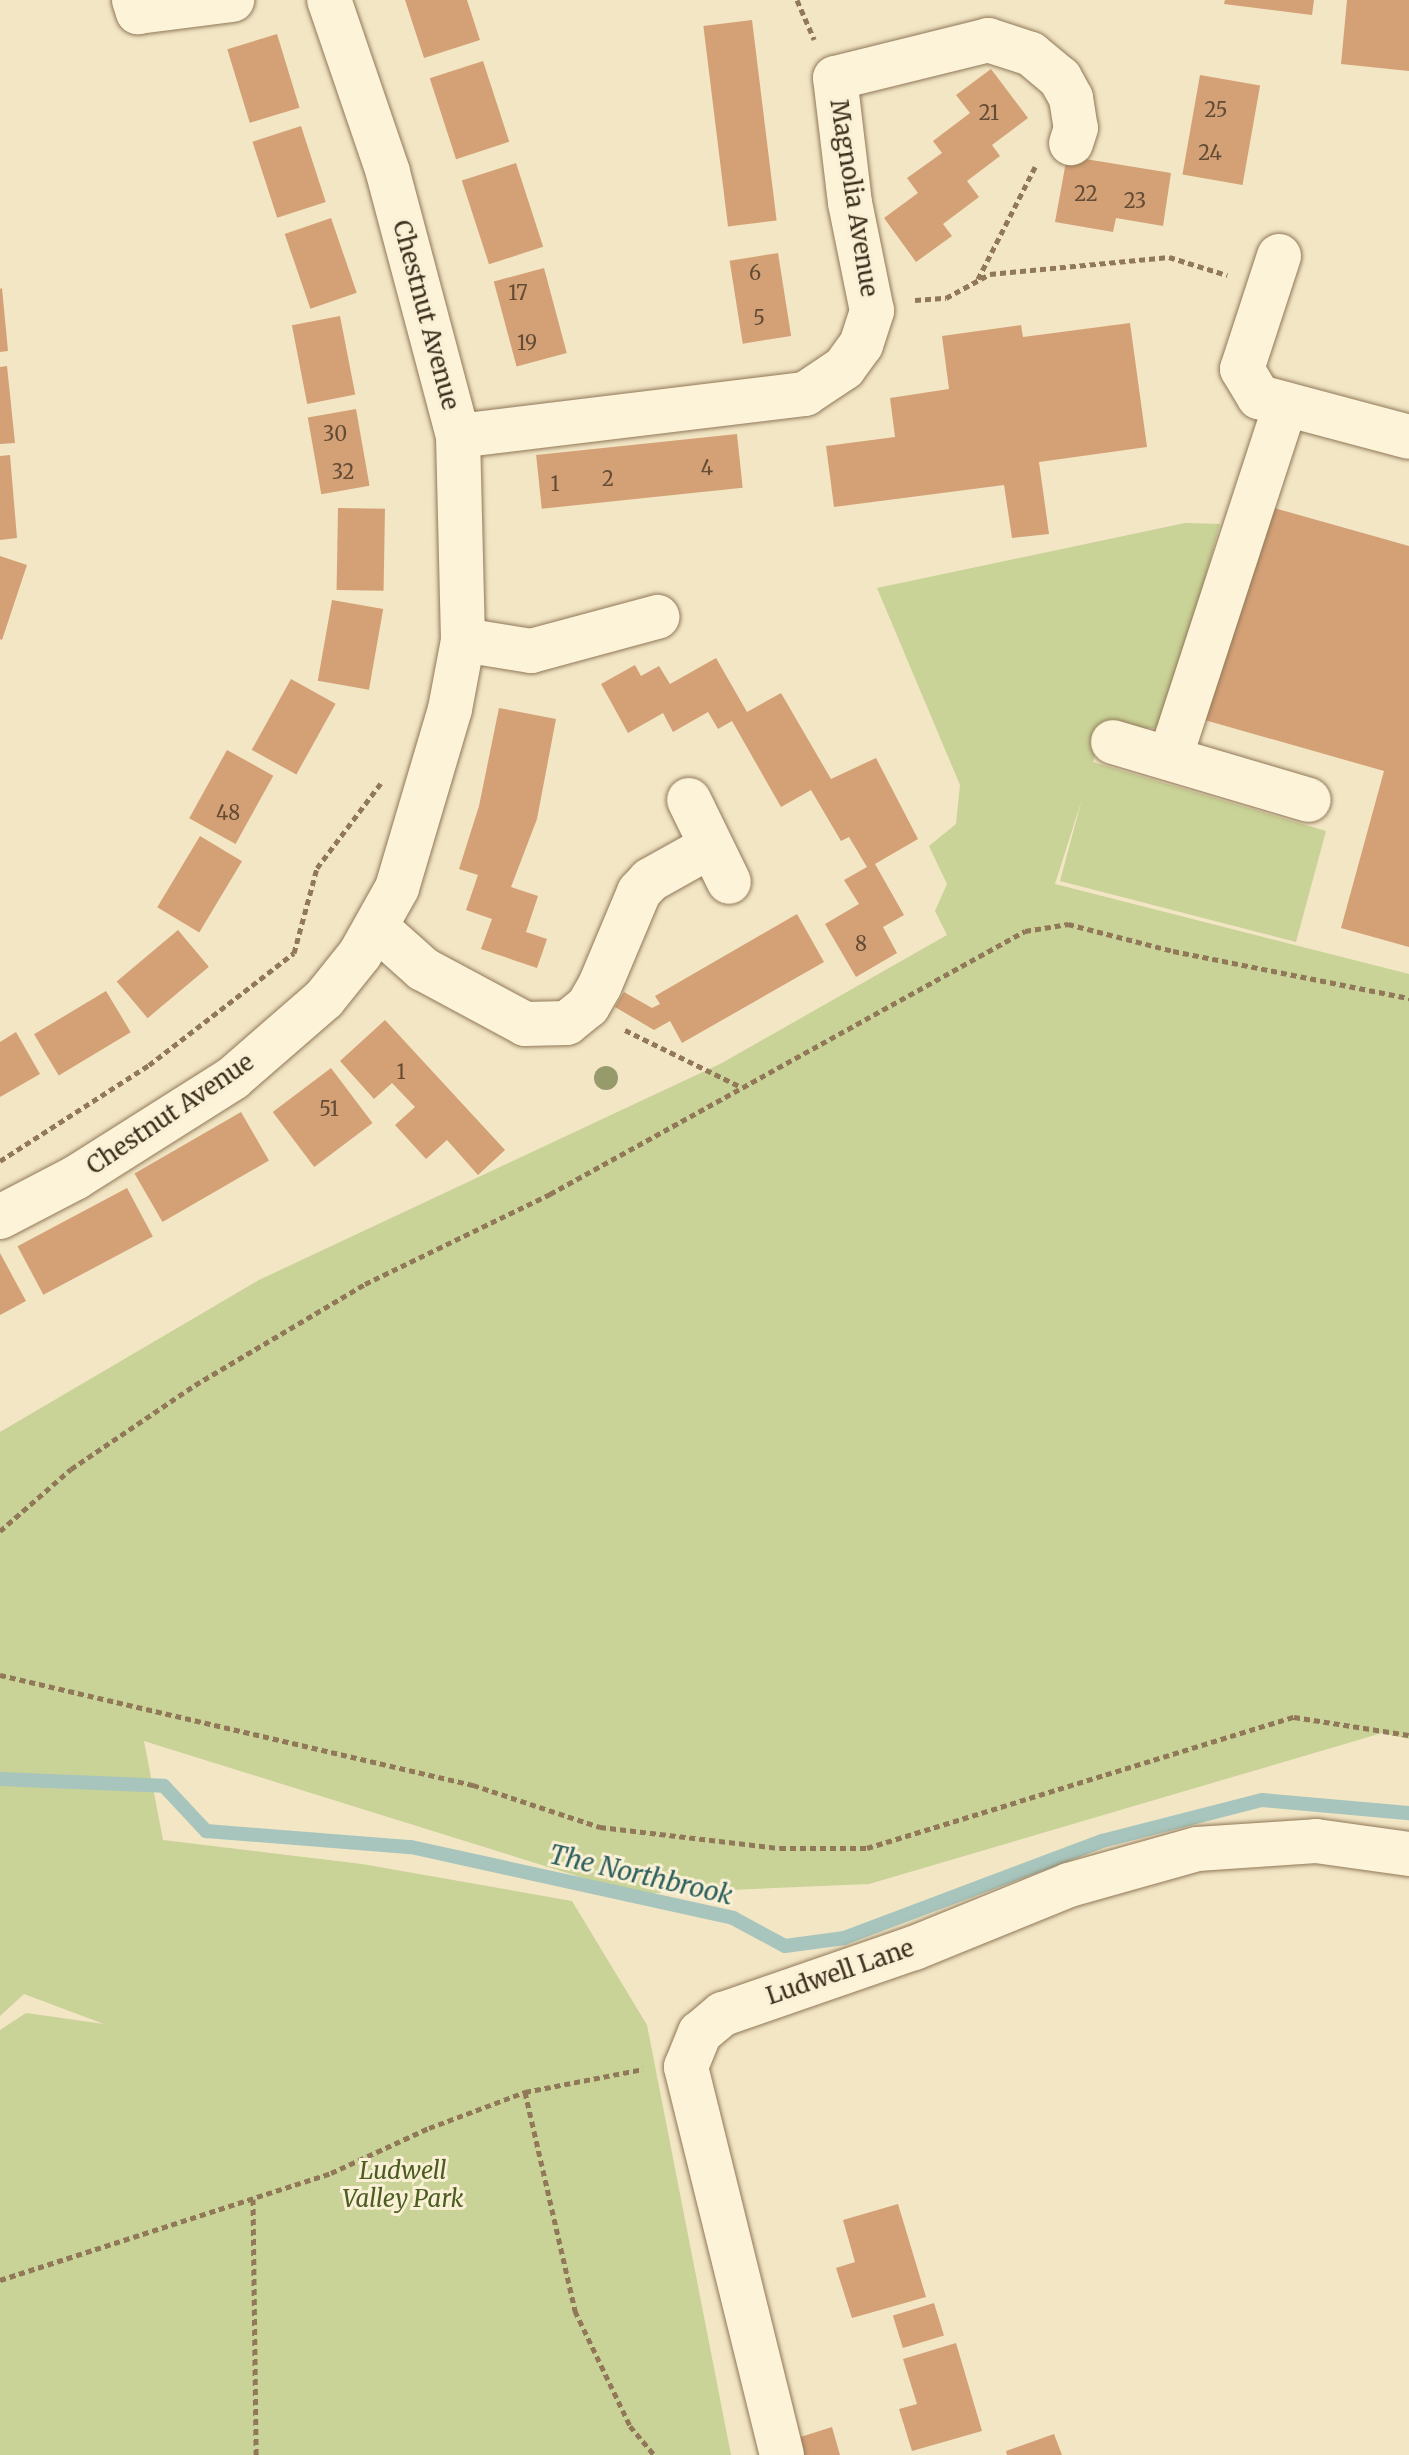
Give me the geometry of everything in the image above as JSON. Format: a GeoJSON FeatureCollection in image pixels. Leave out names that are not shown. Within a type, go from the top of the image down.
{"type":"FeatureCollection","features":[{"type":"Feature","properties":{"kind":"street"},"geometry":{"type":"LineString","coordinates":[[134,0],[138,12],[232,0]]}},
{"type":"Feature","properties":{"kind":"street","name":"Chestnut Avenue"},"geometry":{"type":"LineString","coordinates":[[0,1217],[75,1178],[233,1078],[324,999],[377,928],[397,888],[424,803],[463,640],[458,436],[388,172],[329,0]]}},
{"type":"Feature","properties":{"kind":"street","name":"Magnolia Avenue"},"geometry":{"type":"LineString","coordinates":[[458,436],[805,394],[844,368],[861,345],[872,311],[850,203],[835,78],[909,57],[988,40],[1031,54],[1060,78],[1071,98],[1076,128],[1054,153]]}},
{"type":"Feature","properties":{"kind":"street"},"geometry":{"type":"LineString","coordinates":[[1274,272],[1242,369],[1259,397],[1409,437]]}},
{"type":"Feature","properties":{"kind":"street"},"geometry":{"type":"LineString","coordinates":[[1171,755],[1286,404]]}},
{"type":"Feature","properties":{"kind":"street"},"geometry":{"type":"LineString","coordinates":[[463,640],[531,651],[657,617]]}},
{"type":"Feature","properties":{"kind":"street"},"geometry":{"type":"LineString","coordinates":[[1113,742],[1171,755],[1309,800]]}},
{"type":"Feature","properties":{"kind":"street"},"geometry":{"type":"LineString","coordinates":[[377,928],[423,969],[525,1024],[567,1023],[588,1006],[639,892],[650,880],[719,864],[689,800]]}},
{"type":"Feature","properties":{"kind":"street","name":"Ludwell Lane"},"geometry":{"type":"LineString","coordinates":[[686,2067],[700,2033],[723,2014],[1136,1864],[1238,1842],[1316,1841],[1409,1854]]}},
{"type":"Feature","properties":{"kind":"street"},"geometry":{"type":"LineString","coordinates":[[686,2067],[782,2455]]}},
{"type":"Feature","properties":{"kind":"path"},"geometry":{"type":"LineString","coordinates":[[978,280],[1054,153]]}},
{"type":"Feature","properties":{"kind":"path"},"geometry":{"type":"LineString","coordinates":[[872,311],[892,301],[946,298],[990,274],[1169,257],[1274,272]]}},
{"type":"Feature","properties":{"kind":"path"},"geometry":{"type":"LineString","coordinates":[[0,1161],[149,1065],[294,953],[317,868],[384,779]]}},
{"type":"Feature","properties":{"kind":"path"},"geometry":{"type":"LineString","coordinates":[[0,1531],[71,1469],[195,1385],[365,1284],[550,1194],[948,969],[1047,924],[1068,924],[1173,951],[1409,998]]}},
{"type":"Feature","properties":{"kind":"path"},"geometry":{"type":"LineString","coordinates":[[567,1023],[602,1018],[739,1086]]}},
{"type":"Feature","properties":{"kind":"path"},"geometry":{"type":"LineString","coordinates":[[0,1675],[473,1785],[600,1827],[780,1848],[867,1848],[1294,1717],[1409,1735]]}},
{"type":"Feature","properties":{"kind":"path"},"geometry":{"type":"LineString","coordinates":[[0,2280],[74,2252],[331,2173],[429,2128],[525,2092],[665,2065],[686,2067]]}},
{"type":"Feature","properties":{"kind":"path"},"geometry":{"type":"LineString","coordinates":[[525,2092],[575,2311],[630,2426],[654,2455]]}},
{"type":"Feature","properties":{"kind":"path"},"geometry":{"type":"LineString","coordinates":[[253,2199],[256,2455]]}},
{"type":"Feature","properties":{"kind":"green space","name":"Ludwell Valley Park"},"geometry":{"type":"Polygon","coordinates":[[[1185,523],[1220,524],[1168,714],[1155,728],[1105,730],[1093,762],[1326,831],[1296,942],[1060,881],[1082,799],[1055,884],[1409,974],[1409,1739],[1382,1733],[869,1884],[635,1894],[144,1741],[163,1840],[362,1864],[572,1901],[647,2025],[731,2455],[0,2455],[0,2030],[26,2013],[104,2024],[24,1994],[0,2016],[0,1432],[259,1280],[722,1063],[947,935],[935,911],[947,884],[929,846],[956,824],[960,785],[877,588],[1185,523]]]}},
{"type":"Feature","properties":{"kind":"building"},"geometry":{"type":"Polygon","coordinates":[[[405,0],[467,0],[480,40],[424,58],[405,0]]]}},
{"type":"Feature","properties":{"kind":"building"},"geometry":{"type":"Polygon","coordinates":[[[1225,0],[1314,0],[1312,15],[1224,4],[1225,0]]]}},
{"type":"Feature","properties":{"kind":"building"},"geometry":{"type":"Polygon","coordinates":[[[1347,0],[1409,0],[1409,71],[1341,64],[1347,0]]]}},
{"type":"Feature","properties":{"kind":"building"},"geometry":{"type":"Polygon","coordinates":[[[752,20],[777,220],[728,226],[703,26],[752,20]]]}},
{"type":"Feature","properties":{"kind":"building"},"geometry":{"type":"Polygon","coordinates":[[[277,34],[300,108],[250,123],[227,49],[277,34]]]}},
{"type":"Feature","properties":{"kind":"building"},"geometry":{"type":"Polygon","coordinates":[[[483,61],[509,142],[456,159],[430,78],[483,61]]]}},
{"type":"Feature","properties":{"kind":"building"},"geometry":{"type":"Polygon","coordinates":[[[991,69],[1028,118],[992,145],[1000,156],[967,181],[979,197],[943,224],[952,236],[916,262],[884,218],[918,193],[907,178],[942,153],[933,141],[970,113],[956,95],[991,69]]]}},
{"type":"Feature","properties":{"kind":"building"},"geometry":{"type":"Polygon","coordinates":[[[1200,75],[1260,86],[1243,185],[1182,174],[1200,75]]]}},
{"type":"Feature","properties":{"kind":"building"},"geometry":{"type":"Polygon","coordinates":[[[301,126],[326,202],[277,218],[252,142],[301,126]]]}},
{"type":"Feature","properties":{"kind":"building"},"geometry":{"type":"Polygon","coordinates":[[[1067,156],[1171,173],[1163,226],[1116,218],[1113,232],[1055,222],[1067,156]]]}},
{"type":"Feature","properties":{"kind":"building"},"geometry":{"type":"Polygon","coordinates":[[[516,163],[543,247],[489,264],[462,181],[516,163]]]}},
{"type":"Feature","properties":{"kind":"building"},"geometry":{"type":"Polygon","coordinates":[[[331,218],[357,293],[310,309],[285,234],[331,218]]]}},
{"type":"Feature","properties":{"kind":"building"},"geometry":{"type":"Polygon","coordinates":[[[778,253],[791,336],[743,344],[730,261],[778,253]]]}},
{"type":"Feature","properties":{"kind":"building"},"geometry":{"type":"Polygon","coordinates":[[[544,268],[567,353],[517,366],[494,281],[544,268]]]}},
{"type":"Feature","properties":{"kind":"building"},"geometry":{"type":"Polygon","coordinates":[[[0,289],[8,351],[0,352],[0,289]]]}},
{"type":"Feature","properties":{"kind":"building"},"geometry":{"type":"Polygon","coordinates":[[[340,316],[355,395],[307,404],[292,325],[340,316]]]}},
{"type":"Feature","properties":{"kind":"building"},"geometry":{"type":"Polygon","coordinates":[[[1130,323],[1147,447],[1039,462],[1049,534],[1012,538],[1004,485],[834,507],[826,446],[895,437],[890,398],[949,389],[942,336],[1021,325],[1023,337],[1130,323]]]}},
{"type":"Feature","properties":{"kind":"building"},"geometry":{"type":"Polygon","coordinates":[[[7,366],[15,443],[0,444],[0,367],[7,366]]]}},
{"type":"Feature","properties":{"kind":"building"},"geometry":{"type":"Polygon","coordinates":[[[356,409],[370,486],[321,494],[308,418],[356,409]]]}},
{"type":"Feature","properties":{"kind":"building"},"geometry":{"type":"Polygon","coordinates":[[[737,434],[743,488],[542,509],[536,455],[737,434]]]}},
{"type":"Feature","properties":{"kind":"building"},"geometry":{"type":"Polygon","coordinates":[[[10,455],[17,538],[0,540],[0,456],[10,455]]]}},
{"type":"Feature","properties":{"kind":"building"},"geometry":{"type":"Polygon","coordinates":[[[1260,504],[1409,546],[1409,947],[1341,928],[1384,771],[1201,719],[1260,504]]]}},
{"type":"Feature","properties":{"kind":"building"},"geometry":{"type":"Polygon","coordinates":[[[338,508],[385,509],[384,591],[337,590],[338,508]]]}},
{"type":"Feature","properties":{"kind":"building"},"geometry":{"type":"Polygon","coordinates":[[[0,556],[27,565],[2,640],[0,639],[0,556]]]}},
{"type":"Feature","properties":{"kind":"building"},"geometry":{"type":"Polygon","coordinates":[[[332,600],[383,609],[369,690],[318,681],[332,600]]]}},
{"type":"Feature","properties":{"kind":"building"},"geometry":{"type":"Polygon","coordinates":[[[716,658],[747,712],[781,693],[831,779],[876,758],[918,839],[875,864],[904,915],[883,927],[897,953],[856,977],[825,924],[859,904],[844,880],[867,867],[849,837],[841,841],[811,790],[781,807],[732,721],[718,729],[708,712],[673,732],[663,713],[628,733],[601,684],[635,665],[641,676],[659,666],[670,684],[716,658]]]}},
{"type":"Feature","properties":{"kind":"building"},"geometry":{"type":"Polygon","coordinates":[[[291,679],[336,704],[296,775],[252,750],[291,679]]]}},
{"type":"Feature","properties":{"kind":"building"},"geometry":{"type":"Polygon","coordinates":[[[499,708],[556,719],[537,819],[511,887],[538,896],[526,932],[547,939],[537,968],[481,949],[492,919],[466,910],[478,875],[459,869],[479,806],[499,708]]]}},
{"type":"Feature","properties":{"kind":"building"},"geometry":{"type":"Polygon","coordinates":[[[227,750],[273,776],[236,844],[189,818],[227,750]]]}},
{"type":"Feature","properties":{"kind":"building"},"geometry":{"type":"Polygon","coordinates":[[[200,836],[242,861],[199,932],[157,907],[200,836]]]}},
{"type":"Feature","properties":{"kind":"building"},"geometry":{"type":"Polygon","coordinates":[[[797,914],[824,962],[682,1043],[670,1021],[654,1030],[615,1007],[624,992],[652,1008],[660,1004],[655,996],[797,914]]]}},
{"type":"Feature","properties":{"kind":"building"},"geometry":{"type":"Polygon","coordinates":[[[178,930],[209,967],[148,1018],[117,981],[178,930]]]}},
{"type":"Feature","properties":{"kind":"building"},"geometry":{"type":"Polygon","coordinates":[[[106,991],[131,1032],[59,1075],[34,1034],[106,991]]]}},
{"type":"Feature","properties":{"kind":"building"},"geometry":{"type":"Polygon","coordinates":[[[385,1020],[505,1150],[478,1175],[447,1140],[426,1159],[395,1125],[415,1107],[392,1083],[374,1099],[340,1061],[385,1020]]]}},
{"type":"Feature","properties":{"kind":"building"},"geometry":{"type":"Polygon","coordinates":[[[16,1032],[40,1074],[0,1097],[0,1042],[16,1032]]]}},
{"type":"Feature","properties":{"kind":"building"},"geometry":{"type":"Polygon","coordinates":[[[331,1068],[373,1123],[314,1167],[273,1112],[331,1068]]]}},
{"type":"Feature","properties":{"kind":"building"},"geometry":{"type":"Polygon","coordinates":[[[241,1112],[269,1160],[162,1222],[134,1174],[241,1112]]]}},
{"type":"Feature","properties":{"kind":"building"},"geometry":{"type":"Polygon","coordinates":[[[127,1188],[153,1237],[43,1295],[18,1246],[127,1188]]]}},
{"type":"Feature","properties":{"kind":"building"},"geometry":{"type":"Polygon","coordinates":[[[0,1253],[26,1301],[0,1315],[0,1253]]]}},
{"type":"Feature","properties":{"kind":"building"},"geometry":{"type":"Polygon","coordinates":[[[898,2204],[926,2297],[852,2318],[836,2268],[855,2262],[843,2220],[898,2204]]]}},
{"type":"Feature","properties":{"kind":"building"},"geometry":{"type":"Polygon","coordinates":[[[934,2303],[944,2336],[903,2348],[893,2316],[934,2303]]]}},
{"type":"Feature","properties":{"kind":"building"},"geometry":{"type":"Polygon","coordinates":[[[956,2343],[982,2431],[912,2451],[899,2409],[917,2404],[903,2359],[956,2343]]]}},
{"type":"Feature","properties":{"kind":"building"},"geometry":{"type":"Polygon","coordinates":[[[832,2427],[840,2455],[799,2455],[794,2439],[832,2427]]]}},
{"type":"Feature","properties":{"kind":"building"},"geometry":{"type":"Polygon","coordinates":[[[1054,2434],[1062,2455],[1007,2455],[1006,2451],[1054,2434]]]}},
{"type":"Feature","properties":{"kind":"waterway","name":"The Northbrook"},"geometry":{"type":"LineString","coordinates":[[0,1779],[164,1786],[206,1831],[411,1847],[733,1918],[785,1946],[844,1938],[1102,1841],[1262,1800],[1409,1813]]}}]}
